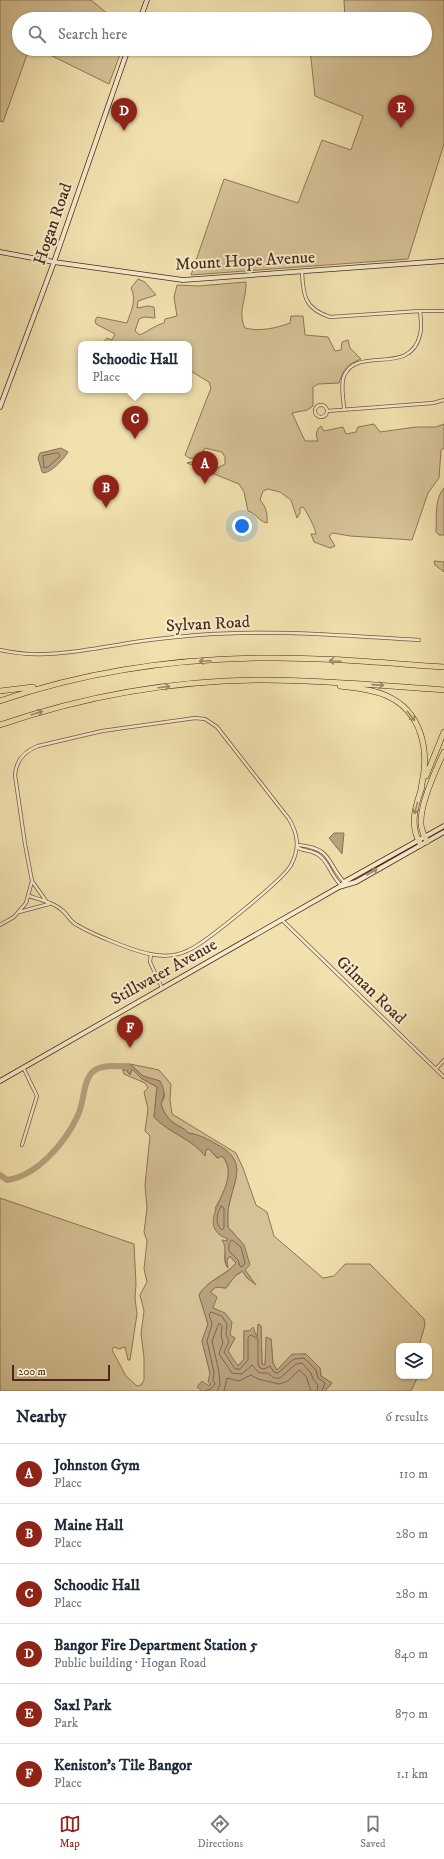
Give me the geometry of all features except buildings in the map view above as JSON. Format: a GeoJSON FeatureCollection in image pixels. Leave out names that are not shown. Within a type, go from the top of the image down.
{"type":"FeatureCollection","features":[{"type":"Feature","properties":{"kind":"highway"},"geometry":{"type":"LineString","coordinates":[[0,691],[18,690],[126,669],[201,661],[263,658],[444,667]]}},
{"type":"Feature","properties":{"kind":"highway"},"geometry":{"type":"LineString","coordinates":[[0,701],[68,680]]}},
{"type":"Feature","properties":{"kind":"highway"},"geometry":{"type":"LineString","coordinates":[[283,680],[361,688],[384,694],[402,705],[418,726],[425,745],[426,762],[413,820],[418,840],[421,845]]}},
{"type":"Feature","properties":{"kind":"highway"},"geometry":{"type":"LineString","coordinates":[[0,725],[77,702],[133,691],[204,682],[283,680],[444,690]]}},
{"type":"Feature","properties":{"kind":"highway"},"geometry":{"type":"LineString","coordinates":[[421,788],[444,732]]}},
{"type":"Feature","properties":{"kind":"highway"},"geometry":{"type":"LineString","coordinates":[[427,842],[420,822],[421,815],[432,781],[444,752]]}},
{"type":"Feature","properties":{"kind":"main road"},"geometry":{"type":"LineString","coordinates":[[143,12],[147,0]]}},
{"type":"Feature","properties":{"kind":"main road","name":"Hogan Road"},"geometry":{"type":"LineString","coordinates":[[0,407],[54,262],[126,56]]}},
{"type":"Feature","properties":{"kind":"main road","name":"Mount Hope Avenue"},"geometry":{"type":"LineString","coordinates":[[0,252],[54,262],[183,280],[444,261]]}},
{"type":"Feature","properties":{"kind":"main road","name":"Stillwater Avenue"},"geometry":{"type":"LineString","coordinates":[[0,1081],[282,920],[424,836],[444,826]]}},
{"type":"Feature","properties":{"kind":"main road","name":"Stillwater Avenue"},"geometry":{"type":"LineString","coordinates":[[344,884],[356,882],[444,832]]}},
{"type":"Feature","properties":{"kind":"street"},"geometry":{"type":"LineString","coordinates":[[302,272],[306,301],[317,312],[330,317],[420,311],[444,311]]}},
{"type":"Feature","properties":{"kind":"street"},"geometry":{"type":"LineString","coordinates":[[344,410],[343,385],[347,372],[357,364],[397,359],[410,353],[420,338],[420,311]]}},
{"type":"Feature","properties":{"kind":"street"},"geometry":{"type":"LineString","coordinates":[[327,411],[433,403],[444,400]]}},
{"type":"Feature","properties":{"kind":"street"},"geometry":{"type":"LineString","coordinates":[[322,405],[327,411],[325,416],[321,417],[316,415],[315,411],[316,407],[322,405]]}},
{"type":"Feature","properties":{"kind":"street","name":"Sylvan Road"},"geometry":{"type":"LineString","coordinates":[[0,650],[29,654],[69,653],[162,639],[248,633],[303,634],[419,640]]}},
{"type":"Feature","properties":{"kind":"street"},"geometry":{"type":"LineString","coordinates":[[19,913],[29,896],[32,881],[15,778],[17,764],[22,756],[38,746],[75,736],[171,720],[201,718],[210,721],[217,727],[290,819],[296,831],[297,847],[292,865],[285,874],[199,944],[178,954],[151,954],[82,928],[74,924],[64,912],[50,903],[29,896]]}},
{"type":"Feature","properties":{"kind":"street"},"geometry":{"type":"LineString","coordinates":[[297,847],[299,845],[311,846],[320,850],[330,859],[344,884]]}},
{"type":"Feature","properties":{"kind":"street"},"geometry":{"type":"LineString","coordinates":[[297,847],[300,849],[314,851],[344,884]]}},
{"type":"Feature","properties":{"kind":"street"},"geometry":{"type":"LineString","coordinates":[[32,881],[46,902]]}},
{"type":"Feature","properties":{"kind":"street"},"geometry":{"type":"LineString","coordinates":[[0,925],[19,913],[50,903]]}},
{"type":"Feature","properties":{"kind":"street","name":"Gilman Road"},"geometry":{"type":"LineString","coordinates":[[282,920],[444,1077]]}},
{"type":"Feature","properties":{"kind":"street"},"geometry":{"type":"LineString","coordinates":[[151,954],[150,962],[162,988]]}},
{"type":"Feature","properties":{"kind":"street"},"geometry":{"type":"LineString","coordinates":[[436,1070],[444,1060]]}},
{"type":"Feature","properties":{"kind":"street"},"geometry":{"type":"LineString","coordinates":[[22,1145],[37,1096],[36,1090],[23,1067]]}},
{"type":"Feature","properties":{"kind":"shaded area"},"geometry":{"type":"Polygon","coordinates":[[[0,0],[91,0],[106,12],[12,12],[12,56],[27,56],[3,122],[0,121],[0,0]]]}},
{"type":"Feature","properties":{"kind":"shaded area"},"geometry":{"type":"Polygon","coordinates":[[[344,0],[444,0],[444,144],[408,259],[191,275],[224,179],[298,203],[322,140],[351,150],[363,116],[315,96],[311,56],[432,56],[432,12],[345,12],[344,0]]]}},
{"type":"Feature","properties":{"kind":"shaded area"},"geometry":{"type":"Polygon","coordinates":[[[52,56],[119,56],[109,84],[52,56]]]}},
{"type":"Feature","properties":{"kind":"shaded area"},"geometry":{"type":"Polygon","coordinates":[[[138,279],[145,282],[156,295],[138,301],[137,308],[148,306],[154,307],[155,318],[144,317],[139,319],[135,331],[140,335],[164,323],[165,319],[177,316],[174,297],[177,285],[198,286],[246,282],[242,311],[245,328],[256,330],[274,328],[290,323],[291,316],[303,316],[305,335],[328,337],[335,351],[341,350],[342,342],[348,340],[350,348],[361,359],[347,368],[342,374],[339,383],[318,384],[313,387],[313,406],[307,410],[292,413],[305,441],[318,441],[316,433],[321,426],[324,431],[343,427],[346,434],[356,432],[358,427],[374,424],[380,432],[416,427],[436,427],[444,424],[444,448],[441,450],[439,478],[428,493],[412,540],[350,536],[333,533],[329,536],[335,546],[330,548],[314,542],[311,534],[316,534],[316,532],[303,507],[300,508],[300,513],[297,518],[291,500],[280,492],[268,489],[263,491],[260,500],[266,511],[267,523],[261,521],[253,513],[248,511],[244,492],[239,484],[187,463],[191,462],[216,469],[225,464],[225,457],[222,452],[205,448],[198,459],[189,458],[185,455],[211,388],[209,382],[192,372],[192,341],[104,341],[107,338],[112,340],[115,334],[96,324],[95,321],[97,317],[127,323],[132,310],[133,292],[131,288],[138,279]]]}},
{"type":"Feature","properties":{"kind":"shaded area"},"geometry":{"type":"Polygon","coordinates":[[[444,488],[444,535],[439,535],[436,532],[437,503],[444,488]]]}},
{"type":"Feature","properties":{"kind":"shaded area"},"geometry":{"type":"Polygon","coordinates":[[[434,561],[444,562],[444,572],[435,565],[434,561]]]}},
{"type":"Feature","properties":{"kind":"shaded area"},"geometry":{"type":"Polygon","coordinates":[[[130,1064],[159,1070],[171,1084],[170,1100],[172,1114],[236,1153],[256,1205],[267,1212],[274,1236],[323,1278],[334,1276],[345,1264],[370,1264],[424,1319],[425,1325],[420,1343],[396,1343],[396,1379],[417,1379],[411,1391],[325,1391],[332,1383],[321,1376],[320,1368],[306,1354],[292,1355],[277,1370],[273,1363],[271,1339],[267,1338],[265,1366],[262,1364],[261,1326],[259,1324],[257,1338],[249,1331],[244,1331],[244,1359],[237,1367],[228,1351],[235,1338],[230,1336],[227,1318],[213,1308],[210,1292],[216,1287],[226,1288],[235,1276],[243,1271],[247,1278],[254,1283],[245,1270],[244,1245],[228,1227],[228,1210],[236,1178],[236,1163],[226,1150],[202,1137],[187,1133],[184,1129],[171,1121],[161,1104],[165,1096],[160,1081],[143,1076],[130,1064]]]}},
{"type":"Feature","properties":{"kind":"shaded area"},"geometry":{"type":"Polygon","coordinates":[[[122,1067],[130,1074],[132,1069],[141,1078],[157,1087],[154,1117],[160,1123],[193,1144],[205,1155],[206,1149],[209,1149],[217,1158],[222,1156],[228,1169],[225,1189],[215,1208],[227,1237],[225,1257],[227,1267],[227,1260],[230,1256],[236,1263],[211,1282],[199,1295],[208,1324],[202,1341],[210,1373],[209,1382],[211,1384],[200,1391],[0,1391],[0,1198],[134,1244],[136,1284],[135,1298],[137,1314],[130,1360],[128,1360],[125,1347],[119,1349],[114,1347],[112,1350],[126,1376],[137,1386],[141,1385],[144,1380],[144,1358],[141,1334],[144,1311],[140,1295],[147,1282],[144,1269],[147,1241],[144,1232],[147,1208],[145,1185],[150,1136],[145,1131],[148,1109],[144,1092],[148,1088],[145,1083],[124,1074],[122,1067]]]}},
{"type":"Feature","properties":{"kind":"water"},"geometry":{"type":"Polygon","coordinates":[[[61,448],[68,452],[58,465],[47,472],[42,472],[38,458],[40,453],[61,448]]]}},
{"type":"Feature","properties":{"kind":"water"},"geometry":{"type":"Polygon","coordinates":[[[334,833],[344,833],[342,854],[329,838],[334,833]]]}},
{"type":"Feature","properties":{"kind":"water"},"geometry":{"type":"Polygon","coordinates":[[[121,1064],[130,1064],[143,1076],[160,1081],[164,1092],[161,1104],[169,1119],[188,1133],[203,1137],[226,1150],[236,1163],[236,1178],[228,1210],[228,1227],[244,1245],[250,1265],[245,1270],[256,1285],[247,1278],[242,1271],[235,1276],[226,1288],[216,1287],[210,1292],[217,1297],[213,1308],[225,1313],[232,1322],[230,1335],[235,1338],[228,1351],[238,1366],[244,1359],[244,1331],[249,1331],[253,1327],[257,1337],[258,1324],[261,1326],[262,1364],[265,1365],[266,1337],[271,1339],[273,1363],[277,1370],[292,1354],[306,1354],[320,1368],[321,1376],[332,1383],[325,1391],[200,1391],[201,1390],[197,1387],[202,1381],[209,1386],[211,1384],[208,1382],[210,1373],[202,1341],[208,1324],[199,1295],[211,1282],[227,1272],[236,1263],[230,1256],[227,1260],[228,1268],[225,1261],[225,1247],[222,1240],[227,1241],[228,1239],[217,1232],[213,1224],[215,1213],[228,1178],[228,1167],[222,1156],[218,1158],[209,1149],[206,1150],[205,1156],[187,1140],[160,1123],[154,1117],[157,1087],[141,1078],[132,1069],[130,1075],[125,1068],[124,1071],[121,1064]]]}},
{"type":"Feature","properties":{"kind":"waterway"},"geometry":{"type":"LineString","coordinates":[[0,1175],[7,1180],[18,1177],[29,1172],[49,1156],[73,1125],[80,1109],[88,1079],[95,1070],[98,1068],[116,1066],[128,1067]]}},
{"type":"Feature","properties":{"kind":"place","name":"Saxl Park"},"geometry":{"type":"Point","coordinates":[401,128]}},
{"type":"Feature","properties":{"kind":"place","name":"Bangor Fire Department Station 5"},"geometry":{"type":"Point","coordinates":[124,131]}},
{"type":"Feature","properties":{"kind":"place","name":"Schoodic Hall"},"geometry":{"type":"Point","coordinates":[135,439]}},
{"type":"Feature","properties":{"kind":"place","name":"Johnston Gym"},"geometry":{"type":"Point","coordinates":[205,484]}},
{"type":"Feature","properties":{"kind":"place","name":"Maine Hall"},"geometry":{"type":"Point","coordinates":[106,508]}},
{"type":"Feature","properties":{"kind":"place","name":"Keniston's Tile Bangor"},"geometry":{"type":"Point","coordinates":[130,1048]}}]}
